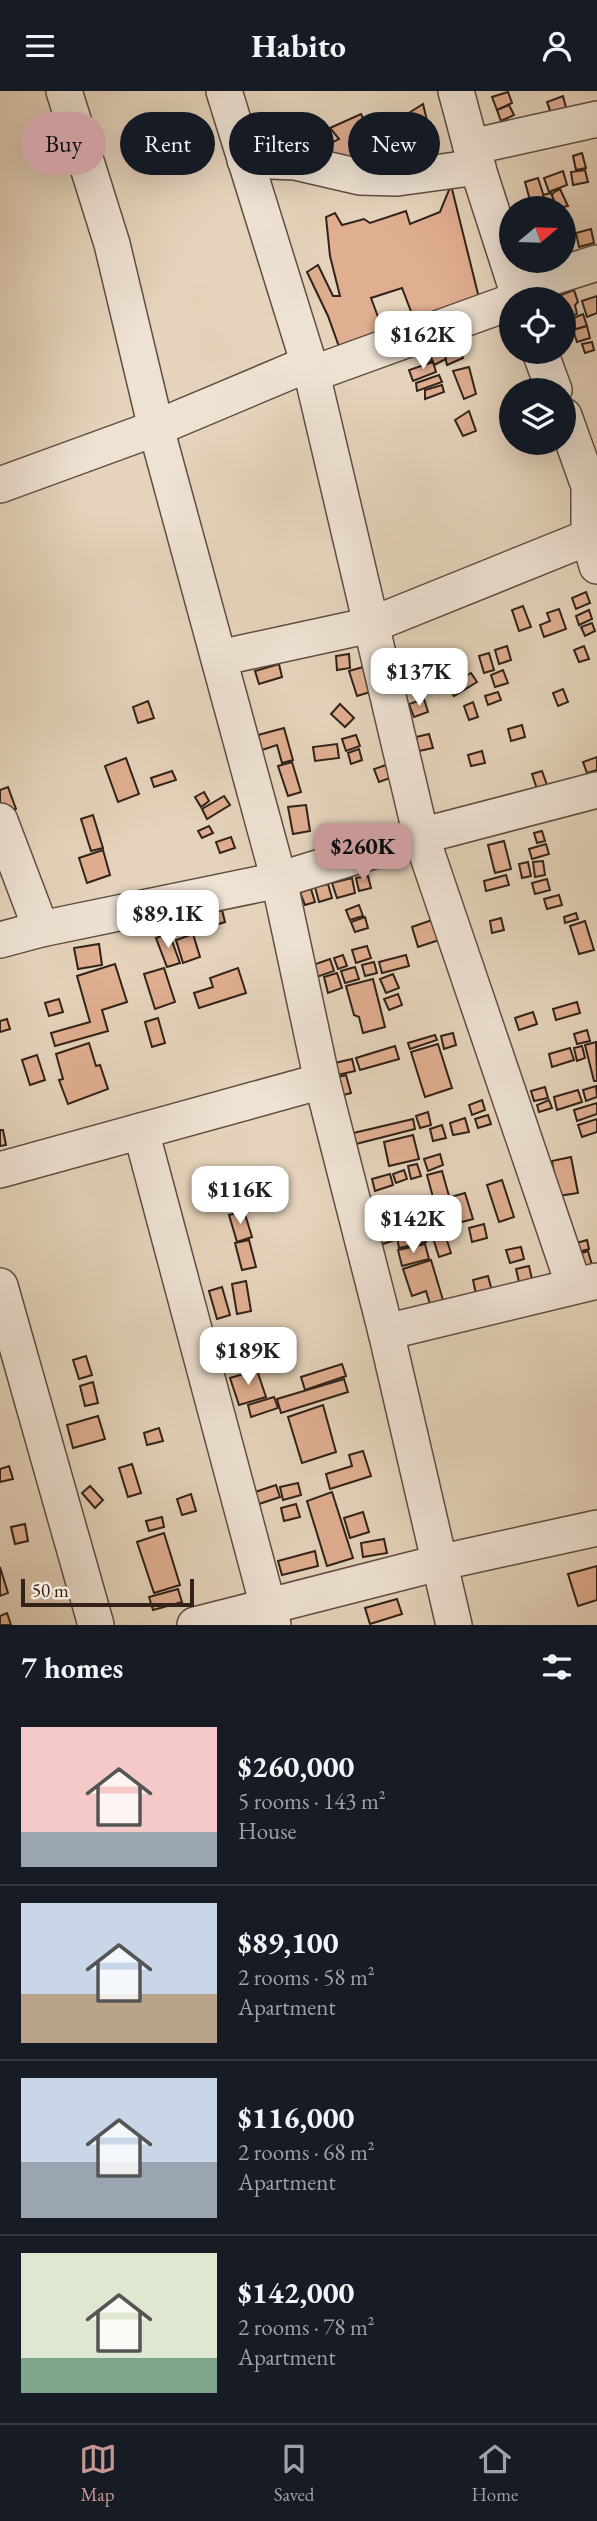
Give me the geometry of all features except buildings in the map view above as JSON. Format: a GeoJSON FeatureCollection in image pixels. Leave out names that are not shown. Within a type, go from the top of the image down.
{"type":"FeatureCollection","features":[{"type":"Feature","properties":{"kind":"street"},"geometry":{"type":"LineString","coordinates":[[64,91],[112,244],[156,428],[279,880],[322,1081],[386,1332],[454,1625]]}},
{"type":"Feature","properties":{"kind":"street"},"geometry":{"type":"LineString","coordinates":[[224,91],[230,112]]}},
{"type":"Feature","properties":{"kind":"street"},"geometry":{"type":"LineString","coordinates":[[457,91],[514,287]]}},
{"type":"Feature","properties":{"kind":"street"},"geometry":{"type":"LineString","coordinates":[[334,171],[360,177],[397,178],[597,120]]}},
{"type":"Feature","properties":{"kind":"street"},"geometry":{"type":"LineString","coordinates":[[250,175],[310,369],[421,836],[586,1284],[386,1332]]}},
{"type":"Feature","properties":{"kind":"street"},"geometry":{"type":"LineString","coordinates":[[541,287],[597,263]]}},
{"type":"Feature","properties":{"kind":"street"},"geometry":{"type":"LineString","coordinates":[[0,485],[310,369],[499,303]]}},
{"type":"Feature","properties":{"kind":"street"},"geometry":{"type":"LineString","coordinates":[[219,658],[371,625],[593,551],[593,485],[576,445]]}},
{"type":"Feature","properties":{"kind":"street"},"geometry":{"type":"LineString","coordinates":[[0,940],[41,929],[279,880],[421,836],[597,790]]}},
{"type":"Feature","properties":{"kind":"street"},"geometry":{"type":"LineString","coordinates":[[0,821],[41,929]]}},
{"type":"Feature","properties":{"kind":"street"},"geometry":{"type":"LineString","coordinates":[[0,1170],[322,1081]]}},
{"type":"Feature","properties":{"kind":"street"},"geometry":{"type":"LineString","coordinates":[[141,1131],[271,1616]]}},
{"type":"Feature","properties":{"kind":"street"},"geometry":{"type":"LineString","coordinates":[[0,1286],[96,1625]]}},
{"type":"Feature","properties":{"kind":"street"},"geometry":{"type":"LineString","coordinates":[[195,1625],[271,1616],[438,1563],[597,1528]]}}]}
